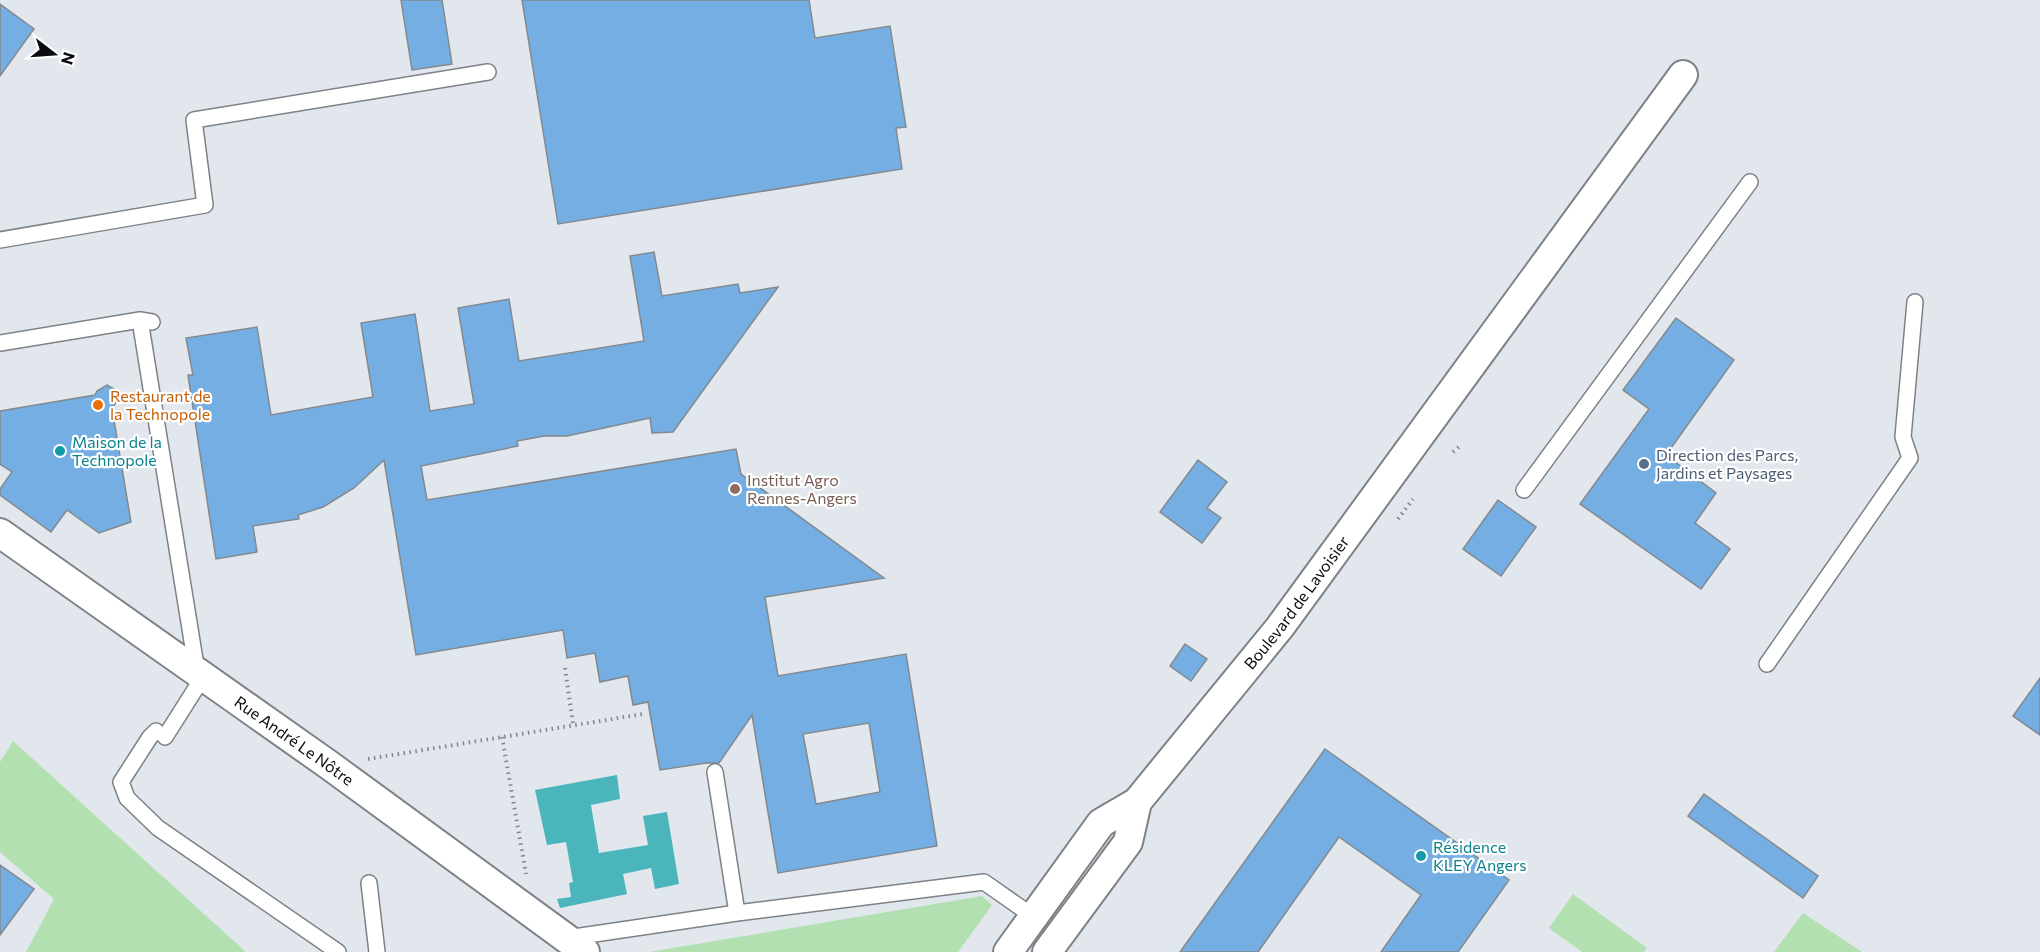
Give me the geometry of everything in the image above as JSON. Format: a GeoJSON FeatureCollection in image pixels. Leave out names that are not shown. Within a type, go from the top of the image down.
{"type":"FeatureCollection","features":[{"type":"Feature","properties":{"kind":"street","name":"Boulevard de Lavoisier"},"geometry":{"type":"LineString","coordinates":[[1008,952],[1101,823],[1137,802],[1280,627],[1683,75]]}},
{"type":"Feature","properties":{"kind":"street","name":"Rue André Le Nôtre"},"geometry":{"type":"LineString","coordinates":[[2,540],[329,765],[575,945]]}},
{"type":"Feature","properties":{"kind":"street","name":"Boulevard de Lavoisier"},"geometry":{"type":"LineString","coordinates":[[1047,952],[1128,842],[1137,802]]}},
{"type":"Feature","properties":{"kind":"lane"},"geometry":{"type":"LineString","coordinates":[[0,240],[205,205],[194,120],[488,72]]}},
{"type":"Feature","properties":{"kind":"lane"},"geometry":{"type":"LineString","coordinates":[[1524,490],[1750,182]]}},
{"type":"Feature","properties":{"kind":"lane"},"geometry":{"type":"LineString","coordinates":[[1767,664],[1910,458],[1903,437],[1915,302]]}},
{"type":"Feature","properties":{"kind":"lane"},"geometry":{"type":"LineString","coordinates":[[0,343],[146,321],[200,675],[160,734],[150,737],[121,782],[127,798],[158,828],[338,952]]}},
{"type":"Feature","properties":{"kind":"lane"},"geometry":{"type":"LineString","coordinates":[[715,772],[737,913]]}},
{"type":"Feature","properties":{"kind":"lane"},"geometry":{"type":"LineString","coordinates":[[575,945],[737,913],[984,882],[1034,917]]}},
{"type":"Feature","properties":{"kind":"lane"},"geometry":{"type":"LineString","coordinates":[[369,883],[377,952]]}},
{"type":"Feature","properties":{"kind":"path"},"geometry":{"type":"LineString","coordinates":[[1453,452],[1461,445]]}},
{"type":"Feature","properties":{"kind":"path"},"geometry":{"type":"LineString","coordinates":[[1398,519],[1413,499]]}},
{"type":"Feature","properties":{"kind":"path"},"geometry":{"type":"LineString","coordinates":[[565,668],[573,724]]}},
{"type":"Feature","properties":{"kind":"path"},"geometry":{"type":"LineString","coordinates":[[360,760],[643,714]]}},
{"type":"Feature","properties":{"kind":"path"},"geometry":{"type":"LineString","coordinates":[[502,737],[526,878]]}},
{"type":"Feature","properties":{"kind":"green space"},"geometry":{"type":"Polygon","coordinates":[[[13,741],[246,952],[26,952],[54,899],[0,852],[0,762],[13,741]]]}},
{"type":"Feature","properties":{"kind":"green space"},"geometry":{"type":"Polygon","coordinates":[[[1573,894],[1647,948],[1644,952],[1582,952],[1549,928],[1573,894]]]}},
{"type":"Feature","properties":{"kind":"green space"},"geometry":{"type":"Polygon","coordinates":[[[982,896],[992,905],[958,952],[649,952],[982,896]]]}},
{"type":"Feature","properties":{"kind":"green space"},"geometry":{"type":"Polygon","coordinates":[[[1803,913],[1862,952],[1774,952],[1803,913]]]}},
{"type":"Feature","properties":{"kind":"water"},"geometry":{"type":"Polygon","coordinates":[[[617,775],[620,799],[591,805],[599,853],[648,845],[643,816],[667,812],[679,884],[655,889],[651,868],[623,874],[627,894],[560,908],[557,899],[571,897],[569,883],[573,882],[566,842],[547,845],[535,790],[617,775]]]}},
{"type":"Feature","properties":{"kind":"building"},"geometry":{"type":"Polygon","coordinates":[[[401,0],[442,0],[452,64],[412,70],[401,0]]]}},
{"type":"Feature","properties":{"kind":"building"},"geometry":{"type":"Polygon","coordinates":[[[522,0],[809,0],[815,38],[890,26],[906,127],[896,128],[902,169],[558,224],[522,0]]]}},
{"type":"Feature","properties":{"kind":"building"},"geometry":{"type":"Polygon","coordinates":[[[0,4],[34,29],[0,76],[0,4]]]}},
{"type":"Feature","properties":{"kind":"building"},"geometry":{"type":"Polygon","coordinates":[[[654,252],[662,296],[738,284],[740,293],[778,287],[673,432],[652,433],[650,418],[567,436],[544,436],[517,441],[518,446],[421,466],[427,500],[736,449],[741,474],[884,578],[765,597],[778,676],[906,654],[937,846],[778,873],[752,715],[719,763],[660,770],[648,702],[633,705],[628,676],[600,682],[595,653],[567,658],[563,630],[416,655],[384,460],[354,488],[323,507],[298,515],[299,519],[253,526],[257,552],[216,559],[188,375],[193,375],[186,338],[257,327],[271,415],[373,397],[361,323],[415,314],[430,411],[474,404],[458,308],[509,299],[519,361],[644,341],[630,256],[654,252]],[[869,723],[803,734],[816,804],[880,792],[869,723]]]}},
{"type":"Feature","properties":{"kind":"building","name":"Direction des Parcs, Jardins et Paysages"},"geometry":{"type":"Polygon","coordinates":[[[1676,318],[1734,360],[1666,455],[1716,493],[1695,523],[1730,549],[1701,589],[1580,504],[1649,409],[1623,390],[1676,318]]]}},
{"type":"Feature","properties":{"kind":"building","name":"Maison de la Technopole"},"geometry":{"type":"Polygon","coordinates":[[[107,385],[122,394],[112,408],[131,522],[99,533],[67,510],[51,532],[0,495],[0,489],[12,472],[0,464],[0,411],[95,395],[107,385]]]}},
{"type":"Feature","properties":{"kind":"building"},"geometry":{"type":"Polygon","coordinates":[[[1198,460],[1227,482],[1207,508],[1221,518],[1202,543],[1160,512],[1198,460]]]}},
{"type":"Feature","properties":{"kind":"building"},"geometry":{"type":"Polygon","coordinates":[[[1498,500],[1536,527],[1501,576],[1463,549],[1498,500]]]}},
{"type":"Feature","properties":{"kind":"building"},"geometry":{"type":"Polygon","coordinates":[[[1185,644],[1207,659],[1191,681],[1170,666],[1185,644]]]}},
{"type":"Feature","properties":{"kind":"building"},"geometry":{"type":"Polygon","coordinates":[[[2040,678],[2040,735],[2013,716],[2040,678]]]}},
{"type":"Feature","properties":{"kind":"building","name":"Résidence KLEY Angers"},"geometry":{"type":"Polygon","coordinates":[[[1325,749],[1509,880],[1458,952],[1381,952],[1421,895],[1339,837],[1258,952],[1180,952],[1325,749]]]}},
{"type":"Feature","properties":{"kind":"building"},"geometry":{"type":"Polygon","coordinates":[[[1704,794],[1818,876],[1803,898],[1688,816],[1704,794]]]}},
{"type":"Feature","properties":{"kind":"building"},"geometry":{"type":"Polygon","coordinates":[[[0,865],[34,889],[0,935],[0,865]]]}},
{"type":"Feature","properties":{"kind":"place","name":"Restaurant de la Technopole"},"geometry":{"type":"Point","coordinates":[98,405]}},
{"type":"Feature","properties":{"kind":"place","name":"Maison de la Technopole"},"geometry":{"type":"Point","coordinates":[60,451]}},
{"type":"Feature","properties":{"kind":"place","name":"Direction des Parcs, Jardins et Paysages"},"geometry":{"type":"Point","coordinates":[1644,464]}},
{"type":"Feature","properties":{"kind":"place","name":"Institut Agro Rennes-Angers"},"geometry":{"type":"Point","coordinates":[735,489]}},
{"type":"Feature","properties":{"kind":"place","name":"Résidence KLEY Angers"},"geometry":{"type":"Point","coordinates":[1421,856]}}]}
